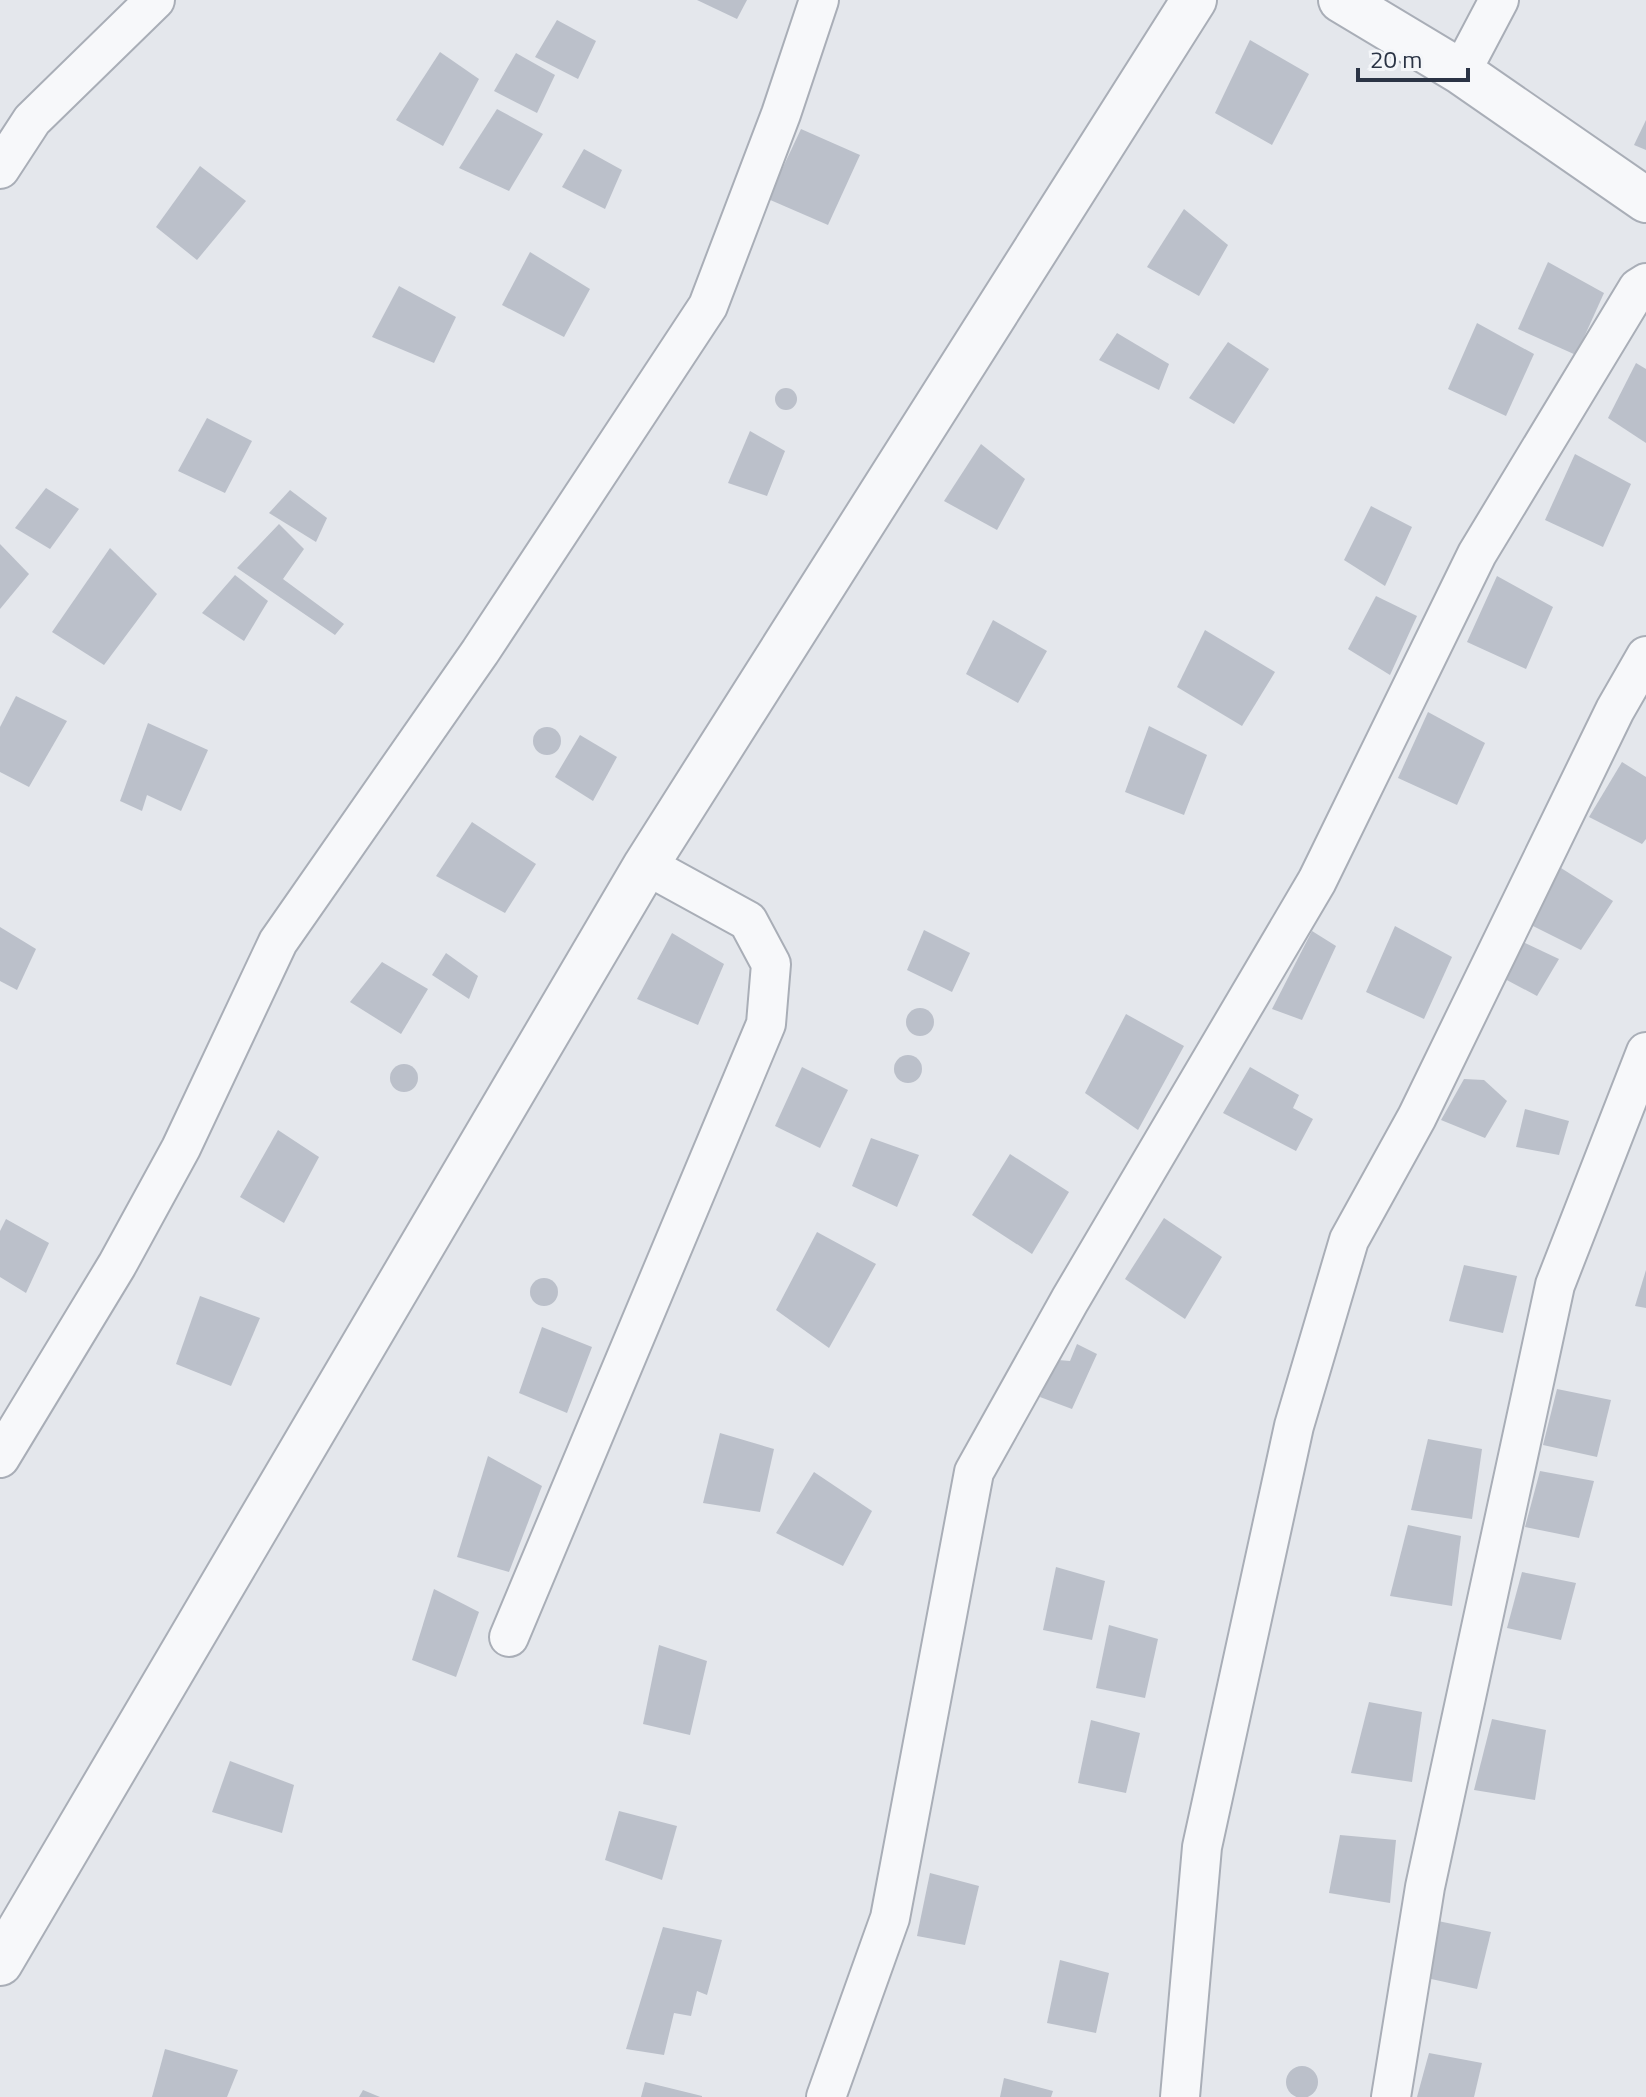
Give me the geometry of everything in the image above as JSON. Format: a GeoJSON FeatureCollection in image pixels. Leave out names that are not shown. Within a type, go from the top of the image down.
{"type":"FeatureCollection","features":[{"type":"Feature","properties":{"kind":"street"},"geometry":{"type":"LineString","coordinates":[[0,169],[32,120],[155,0]]}},
{"type":"Feature","properties":{"kind":"street"},"geometry":{"type":"LineString","coordinates":[[0,1458],[117,1265],[167,1174],[278,942],[480,652],[708,306],[781,114],[819,0]]}},
{"type":"Feature","properties":{"kind":"street"},"geometry":{"type":"LineString","coordinates":[[0,1963],[646,865],[1194,0]]}},
{"type":"Feature","properties":{"kind":"street"},"geometry":{"type":"LineString","coordinates":[[1341,0],[1461,72],[1646,200]]}},
{"type":"Feature","properties":{"kind":"street"},"geometry":{"type":"LineString","coordinates":[[1461,72],[1499,0]]}},
{"type":"Feature","properties":{"kind":"street"},"geometry":{"type":"LineString","coordinates":[[826,2097],[890,1918],[974,1472],[1070,1300],[1317,881],[1477,554],[1638,288],[1646,283]]}},
{"type":"Feature","properties":{"kind":"street"},"geometry":{"type":"LineString","coordinates":[[1180,2097],[1202,1847],[1294,1426],[1349,1240],[1417,1117],[1608,724],[1646,656]]}},
{"type":"Feature","properties":{"kind":"street"},"geometry":{"type":"LineString","coordinates":[[509,1637],[766,1024],[771,964],[748,921],[646,865]]}},
{"type":"Feature","properties":{"kind":"street"},"geometry":{"type":"LineString","coordinates":[[1391,2097],[1425,1887],[1555,1285],[1646,1052]]}},
{"type":"Feature","properties":{"kind":"building"},"geometry":{"type":"Polygon","coordinates":[[[697,0],[747,0],[737,19],[697,0]]]}},
{"type":"Feature","properties":{"kind":"building"},"geometry":{"type":"Polygon","coordinates":[[[557,20],[596,41],[578,79],[535,57],[557,20]]]}},
{"type":"Feature","properties":{"kind":"building"},"geometry":{"type":"Polygon","coordinates":[[[1250,40],[1309,74],[1272,145],[1215,113],[1250,40]]]}},
{"type":"Feature","properties":{"kind":"building"},"geometry":{"type":"Polygon","coordinates":[[[440,52],[479,79],[443,146],[396,120],[440,52]]]}},
{"type":"Feature","properties":{"kind":"building"},"geometry":{"type":"Polygon","coordinates":[[[516,53],[555,75],[537,113],[494,91],[516,53]]]}},
{"type":"Feature","properties":{"kind":"building"},"geometry":{"type":"Polygon","coordinates":[[[497,109],[543,134],[509,191],[459,168],[497,109]]]}},
{"type":"Feature","properties":{"kind":"building"},"geometry":{"type":"Polygon","coordinates":[[[1646,120],[1646,150],[1634,145],[1646,120]]]}},
{"type":"Feature","properties":{"kind":"building"},"geometry":{"type":"Polygon","coordinates":[[[801,129],[860,155],[828,225],[768,199],[801,129]]]}},
{"type":"Feature","properties":{"kind":"building"},"geometry":{"type":"Polygon","coordinates":[[[584,149],[622,170],[605,209],[562,187],[584,149]]]}},
{"type":"Feature","properties":{"kind":"building"},"geometry":{"type":"Polygon","coordinates":[[[200,166],[246,201],[197,260],[156,227],[200,166]]]}},
{"type":"Feature","properties":{"kind":"building"},"geometry":{"type":"Polygon","coordinates":[[[1184,209],[1228,245],[1199,296],[1147,267],[1184,209]]]}},
{"type":"Feature","properties":{"kind":"building"},"geometry":{"type":"Polygon","coordinates":[[[530,252],[590,289],[564,337],[502,305],[530,252]]]}},
{"type":"Feature","properties":{"kind":"building"},"geometry":{"type":"Polygon","coordinates":[[[1548,262],[1604,293],[1576,355],[1518,329],[1548,262]]]}},
{"type":"Feature","properties":{"kind":"building"},"geometry":{"type":"Polygon","coordinates":[[[399,286],[456,317],[434,363],[372,337],[399,286]]]}},
{"type":"Feature","properties":{"kind":"building"},"geometry":{"type":"Polygon","coordinates":[[[1477,323],[1534,354],[1506,416],[1448,389],[1477,323]]]}},
{"type":"Feature","properties":{"kind":"building"},"geometry":{"type":"Polygon","coordinates":[[[1117,333],[1169,364],[1159,390],[1099,360],[1117,333]]]}},
{"type":"Feature","properties":{"kind":"building"},"geometry":{"type":"Polygon","coordinates":[[[1228,342],[1269,369],[1234,424],[1189,398],[1228,342]]]}},
{"type":"Feature","properties":{"kind":"building"},"geometry":{"type":"Polygon","coordinates":[[[1636,363],[1646,369],[1646,443],[1608,418],[1636,363]]]}},
{"type":"Feature","properties":{"kind":"building"},"geometry":{"type":"Polygon","coordinates":[[[782,388],[790,388],[797,399],[790,410],[782,410],[775,403],[775,395],[782,388]]]}},
{"type":"Feature","properties":{"kind":"building"},"geometry":{"type":"Polygon","coordinates":[[[207,418],[252,441],[225,493],[178,471],[207,418]]]}},
{"type":"Feature","properties":{"kind":"building"},"geometry":{"type":"Polygon","coordinates":[[[750,431],[785,451],[767,496],[728,483],[750,431]]]}},
{"type":"Feature","properties":{"kind":"building"},"geometry":{"type":"Polygon","coordinates":[[[981,444],[1025,479],[997,530],[944,501],[981,444]]]}},
{"type":"Feature","properties":{"kind":"building"},"geometry":{"type":"Polygon","coordinates":[[[1575,454],[1631,484],[1603,547],[1545,520],[1575,454]]]}},
{"type":"Feature","properties":{"kind":"building"},"geometry":{"type":"Polygon","coordinates":[[[46,488],[79,509],[50,549],[15,528],[46,488]]]}},
{"type":"Feature","properties":{"kind":"building"},"geometry":{"type":"Polygon","coordinates":[[[290,490],[327,518],[316,542],[269,513],[290,490]]]}},
{"type":"Feature","properties":{"kind":"building"},"geometry":{"type":"Polygon","coordinates":[[[1371,506],[1412,527],[1385,586],[1344,560],[1371,506]]]}},
{"type":"Feature","properties":{"kind":"building"},"geometry":{"type":"Polygon","coordinates":[[[279,524],[304,549],[283,579],[344,624],[335,635],[237,568],[279,524]]]}},
{"type":"Feature","properties":{"kind":"building"},"geometry":{"type":"Polygon","coordinates":[[[0,544],[29,574],[0,609],[0,544]]]}},
{"type":"Feature","properties":{"kind":"building"},"geometry":{"type":"Polygon","coordinates":[[[110,548],[157,594],[104,665],[52,632],[110,548]]]}},
{"type":"Feature","properties":{"kind":"building"},"geometry":{"type":"Polygon","coordinates":[[[235,575],[268,601],[244,641],[202,613],[235,575]]]}},
{"type":"Feature","properties":{"kind":"building"},"geometry":{"type":"Polygon","coordinates":[[[1497,576],[1553,607],[1526,669],[1467,642],[1497,576]]]}},
{"type":"Feature","properties":{"kind":"building"},"geometry":{"type":"Polygon","coordinates":[[[1376,596],[1417,616],[1390,675],[1348,649],[1376,596]]]}},
{"type":"Feature","properties":{"kind":"building"},"geometry":{"type":"Polygon","coordinates":[[[993,620],[1047,651],[1018,703],[966,674],[993,620]]]}},
{"type":"Feature","properties":{"kind":"building"},"geometry":{"type":"Polygon","coordinates":[[[1205,630],[1275,672],[1242,726],[1177,687],[1205,630]]]}},
{"type":"Feature","properties":{"kind":"building"},"geometry":{"type":"Polygon","coordinates":[[[16,696],[67,721],[29,787],[0,772],[0,727],[16,696]]]}},
{"type":"Feature","properties":{"kind":"building"},"geometry":{"type":"Polygon","coordinates":[[[1428,712],[1485,743],[1457,805],[1398,778],[1428,712]]]}},
{"type":"Feature","properties":{"kind":"building"},"geometry":{"type":"Polygon","coordinates":[[[148,723],[208,750],[181,811],[147,795],[142,811],[120,801],[148,723]]]}},
{"type":"Feature","properties":{"kind":"building"},"geometry":{"type":"Polygon","coordinates":[[[1149,726],[1207,755],[1184,815],[1125,792],[1149,726]]]}},
{"type":"Feature","properties":{"kind":"building"},"geometry":{"type":"Polygon","coordinates":[[[547,727],[557,731],[561,741],[557,751],[547,755],[537,751],[533,741],[537,731],[547,727]]]}},
{"type":"Feature","properties":{"kind":"building"},"geometry":{"type":"Polygon","coordinates":[[[580,735],[617,757],[593,801],[555,777],[580,735]]]}},
{"type":"Feature","properties":{"kind":"building"},"geometry":{"type":"Polygon","coordinates":[[[1622,762],[1646,777],[1646,839],[1642,844],[1589,817],[1622,762]]]}},
{"type":"Feature","properties":{"kind":"building"},"geometry":{"type":"Polygon","coordinates":[[[472,822],[536,864],[505,913],[436,876],[472,822]]]}},
{"type":"Feature","properties":{"kind":"building"},"geometry":{"type":"Polygon","coordinates":[[[1561,868],[1613,901],[1581,950],[1527,923],[1561,868]]]}},
{"type":"Feature","properties":{"kind":"building"},"geometry":{"type":"Polygon","coordinates":[[[1395,926],[1452,957],[1424,1019],[1366,992],[1395,926]]]}},
{"type":"Feature","properties":{"kind":"building"},"geometry":{"type":"Polygon","coordinates":[[[0,927],[36,949],[17,990],[0,981],[0,927]]]}},
{"type":"Feature","properties":{"kind":"building"},"geometry":{"type":"Polygon","coordinates":[[[924,930],[970,953],[952,992],[907,970],[924,930]]]}},
{"type":"Feature","properties":{"kind":"building"},"geometry":{"type":"Polygon","coordinates":[[[1312,931],[1336,946],[1302,1020],[1272,1009],[1312,931]]]}},
{"type":"Feature","properties":{"kind":"building"},"geometry":{"type":"Polygon","coordinates":[[[672,933],[724,964],[698,1025],[637,999],[672,933]]]}},
{"type":"Feature","properties":{"kind":"building"},"geometry":{"type":"Polygon","coordinates":[[[1521,941],[1559,959],[1537,996],[1503,978],[1521,941]]]}},
{"type":"Feature","properties":{"kind":"building"},"geometry":{"type":"Polygon","coordinates":[[[446,953],[478,976],[469,999],[432,975],[446,953]]]}},
{"type":"Feature","properties":{"kind":"building"},"geometry":{"type":"Polygon","coordinates":[[[382,962],[428,989],[401,1034],[350,1002],[382,962]]]}},
{"type":"Feature","properties":{"kind":"building"},"geometry":{"type":"Polygon","coordinates":[[[920,1008],[930,1012],[934,1022],[930,1032],[920,1036],[910,1032],[906,1022],[910,1012],[920,1008]]]}},
{"type":"Feature","properties":{"kind":"building"},"geometry":{"type":"Polygon","coordinates":[[[1126,1014],[1184,1046],[1138,1130],[1085,1093],[1126,1014]]]}},
{"type":"Feature","properties":{"kind":"building"},"geometry":{"type":"Polygon","coordinates":[[[908,1055],[918,1059],[922,1069],[918,1079],[908,1083],[898,1079],[894,1069],[898,1059],[908,1055]]]}},
{"type":"Feature","properties":{"kind":"building"},"geometry":{"type":"Polygon","coordinates":[[[404,1064],[414,1068],[418,1078],[414,1088],[404,1092],[394,1088],[390,1078],[394,1068],[404,1064]]]}},
{"type":"Feature","properties":{"kind":"building"},"geometry":{"type":"Polygon","coordinates":[[[802,1067],[848,1090],[820,1148],[775,1126],[802,1067]]]}},
{"type":"Feature","properties":{"kind":"building"},"geometry":{"type":"Polygon","coordinates":[[[1250,1067],[1299,1095],[1293,1108],[1313,1119],[1296,1151],[1223,1113],[1250,1067]]]}},
{"type":"Feature","properties":{"kind":"building"},"geometry":{"type":"Polygon","coordinates":[[[1464,1079],[1484,1080],[1507,1101],[1485,1138],[1441,1120],[1464,1079]]]}},
{"type":"Feature","properties":{"kind":"building"},"geometry":{"type":"Polygon","coordinates":[[[1525,1109],[1569,1121],[1559,1155],[1516,1147],[1525,1109]]]}},
{"type":"Feature","properties":{"kind":"building"},"geometry":{"type":"Polygon","coordinates":[[[278,1130],[319,1157],[284,1223],[240,1197],[278,1130]]]}},
{"type":"Feature","properties":{"kind":"building"},"geometry":{"type":"Polygon","coordinates":[[[871,1138],[919,1155],[897,1207],[852,1186],[871,1138]]]}},
{"type":"Feature","properties":{"kind":"building"},"geometry":{"type":"Polygon","coordinates":[[[1010,1154],[1069,1192],[1032,1254],[972,1215],[1010,1154]]]}},
{"type":"Feature","properties":{"kind":"building"},"geometry":{"type":"Polygon","coordinates":[[[1164,1218],[1222,1257],[1185,1319],[1125,1279],[1164,1218]]]}},
{"type":"Feature","properties":{"kind":"building"},"geometry":{"type":"Polygon","coordinates":[[[6,1219],[49,1243],[26,1293],[0,1277],[0,1231],[6,1219]]]}},
{"type":"Feature","properties":{"kind":"building"},"geometry":{"type":"Polygon","coordinates":[[[817,1232],[876,1264],[829,1348],[776,1310],[817,1232]]]}},
{"type":"Feature","properties":{"kind":"building"},"geometry":{"type":"Polygon","coordinates":[[[1464,1265],[1517,1276],[1503,1333],[1449,1321],[1464,1265]]]}},
{"type":"Feature","properties":{"kind":"building"},"geometry":{"type":"Polygon","coordinates":[[[1646,1270],[1646,1308],[1635,1306],[1646,1270]]]}},
{"type":"Feature","properties":{"kind":"building"},"geometry":{"type":"Polygon","coordinates":[[[544,1278],[554,1282],[558,1292],[554,1302],[544,1306],[534,1302],[530,1292],[534,1282],[544,1278]]]}},
{"type":"Feature","properties":{"kind":"building"},"geometry":{"type":"Polygon","coordinates":[[[200,1296],[260,1318],[231,1386],[176,1364],[200,1296]]]}},
{"type":"Feature","properties":{"kind":"building"},"geometry":{"type":"Polygon","coordinates":[[[542,1327],[592,1347],[567,1413],[519,1393],[542,1327]]]}},
{"type":"Feature","properties":{"kind":"building"},"geometry":{"type":"Polygon","coordinates":[[[1077,1344],[1097,1354],[1072,1409],[1040,1397],[1058,1360],[1070,1361],[1077,1344]]]}},
{"type":"Feature","properties":{"kind":"building"},"geometry":{"type":"Polygon","coordinates":[[[1557,1389],[1611,1400],[1597,1457],[1543,1445],[1557,1389]]]}},
{"type":"Feature","properties":{"kind":"building"},"geometry":{"type":"Polygon","coordinates":[[[720,1433],[774,1449],[760,1512],[703,1503],[720,1433]]]}},
{"type":"Feature","properties":{"kind":"building"},"geometry":{"type":"Polygon","coordinates":[[[1428,1439],[1482,1449],[1472,1519],[1411,1510],[1428,1439]]]}},
{"type":"Feature","properties":{"kind":"building"},"geometry":{"type":"Polygon","coordinates":[[[488,1456],[542,1486],[509,1572],[457,1557],[488,1456]]]}},
{"type":"Feature","properties":{"kind":"building"},"geometry":{"type":"Polygon","coordinates":[[[1540,1471],[1594,1481],[1579,1538],[1525,1527],[1540,1471]]]}},
{"type":"Feature","properties":{"kind":"building"},"geometry":{"type":"Polygon","coordinates":[[[814,1472],[872,1511],[843,1566],[776,1533],[814,1472]]]}},
{"type":"Feature","properties":{"kind":"building"},"geometry":{"type":"Polygon","coordinates":[[[1408,1525],[1461,1536],[1452,1606],[1390,1596],[1408,1525]]]}},
{"type":"Feature","properties":{"kind":"building"},"geometry":{"type":"Polygon","coordinates":[[[1056,1567],[1105,1581],[1092,1640],[1043,1630],[1056,1567]]]}},
{"type":"Feature","properties":{"kind":"building"},"geometry":{"type":"Polygon","coordinates":[[[1522,1572],[1576,1583],[1561,1640],[1507,1628],[1522,1572]]]}},
{"type":"Feature","properties":{"kind":"building"},"geometry":{"type":"Polygon","coordinates":[[[434,1589],[479,1612],[456,1677],[412,1660],[434,1589]]]}},
{"type":"Feature","properties":{"kind":"building"},"geometry":{"type":"Polygon","coordinates":[[[1109,1625],[1158,1639],[1145,1698],[1096,1688],[1109,1625]]]}},
{"type":"Feature","properties":{"kind":"building"},"geometry":{"type":"Polygon","coordinates":[[[659,1645],[707,1661],[690,1735],[643,1724],[659,1645]]]}},
{"type":"Feature","properties":{"kind":"building"},"geometry":{"type":"Polygon","coordinates":[[[1369,1702],[1422,1712],[1412,1782],[1351,1773],[1369,1702]]]}},
{"type":"Feature","properties":{"kind":"building"},"geometry":{"type":"Polygon","coordinates":[[[1492,1719],[1546,1730],[1535,1800],[1474,1790],[1492,1719]]]}},
{"type":"Feature","properties":{"kind":"building"},"geometry":{"type":"Polygon","coordinates":[[[1091,1720],[1140,1733],[1126,1793],[1078,1783],[1091,1720]]]}},
{"type":"Feature","properties":{"kind":"building"},"geometry":{"type":"Polygon","coordinates":[[[230,1761],[294,1785],[282,1833],[212,1812],[230,1761]]]}},
{"type":"Feature","properties":{"kind":"building"},"geometry":{"type":"Polygon","coordinates":[[[619,1811],[677,1826],[662,1880],[605,1860],[619,1811]]]}},
{"type":"Feature","properties":{"kind":"building"},"geometry":{"type":"Polygon","coordinates":[[[1340,1835],[1396,1840],[1390,1903],[1329,1893],[1340,1835]]]}},
{"type":"Feature","properties":{"kind":"building"},"geometry":{"type":"Polygon","coordinates":[[[930,1873],[979,1886],[965,1945],[917,1936],[930,1873]]]}},
{"type":"Feature","properties":{"kind":"building"},"geometry":{"type":"Polygon","coordinates":[[[1438,1921],[1491,1932],[1477,1989],[1422,1977],[1438,1921]]]}},
{"type":"Feature","properties":{"kind":"building"},"geometry":{"type":"Polygon","coordinates":[[[663,1927],[722,1940],[707,1995],[697,1991],[691,2016],[674,2013],[664,2055],[626,2049],[663,1927]]]}},
{"type":"Feature","properties":{"kind":"building"},"geometry":{"type":"Polygon","coordinates":[[[1060,1960],[1109,1973],[1096,2033],[1047,2023],[1060,1960]]]}},
{"type":"Feature","properties":{"kind":"building"},"geometry":{"type":"Polygon","coordinates":[[[165,2049],[238,2070],[227,2097],[152,2097],[165,2049]]]}},
{"type":"Feature","properties":{"kind":"building"},"geometry":{"type":"Polygon","coordinates":[[[1429,2053],[1482,2063],[1474,2097],[1417,2097],[1429,2053]]]}},
{"type":"Feature","properties":{"kind":"building"},"geometry":{"type":"Polygon","coordinates":[[[1302,2066],[1313,2071],[1318,2082],[1313,2093],[1302,2098],[1291,2093],[1286,2082],[1291,2071],[1302,2066]]]}},
{"type":"Feature","properties":{"kind":"building"},"geometry":{"type":"Polygon","coordinates":[[[1004,2078],[1053,2091],[1051,2097],[1000,2097],[1004,2078]]]}},
{"type":"Feature","properties":{"kind":"building"},"geometry":{"type":"Polygon","coordinates":[[[645,2082],[702,2096],[702,2097],[641,2097],[645,2082]]]}},
{"type":"Feature","properties":{"kind":"building"},"geometry":{"type":"Polygon","coordinates":[[[363,2090],[380,2097],[359,2097],[363,2090]]]}}]}
